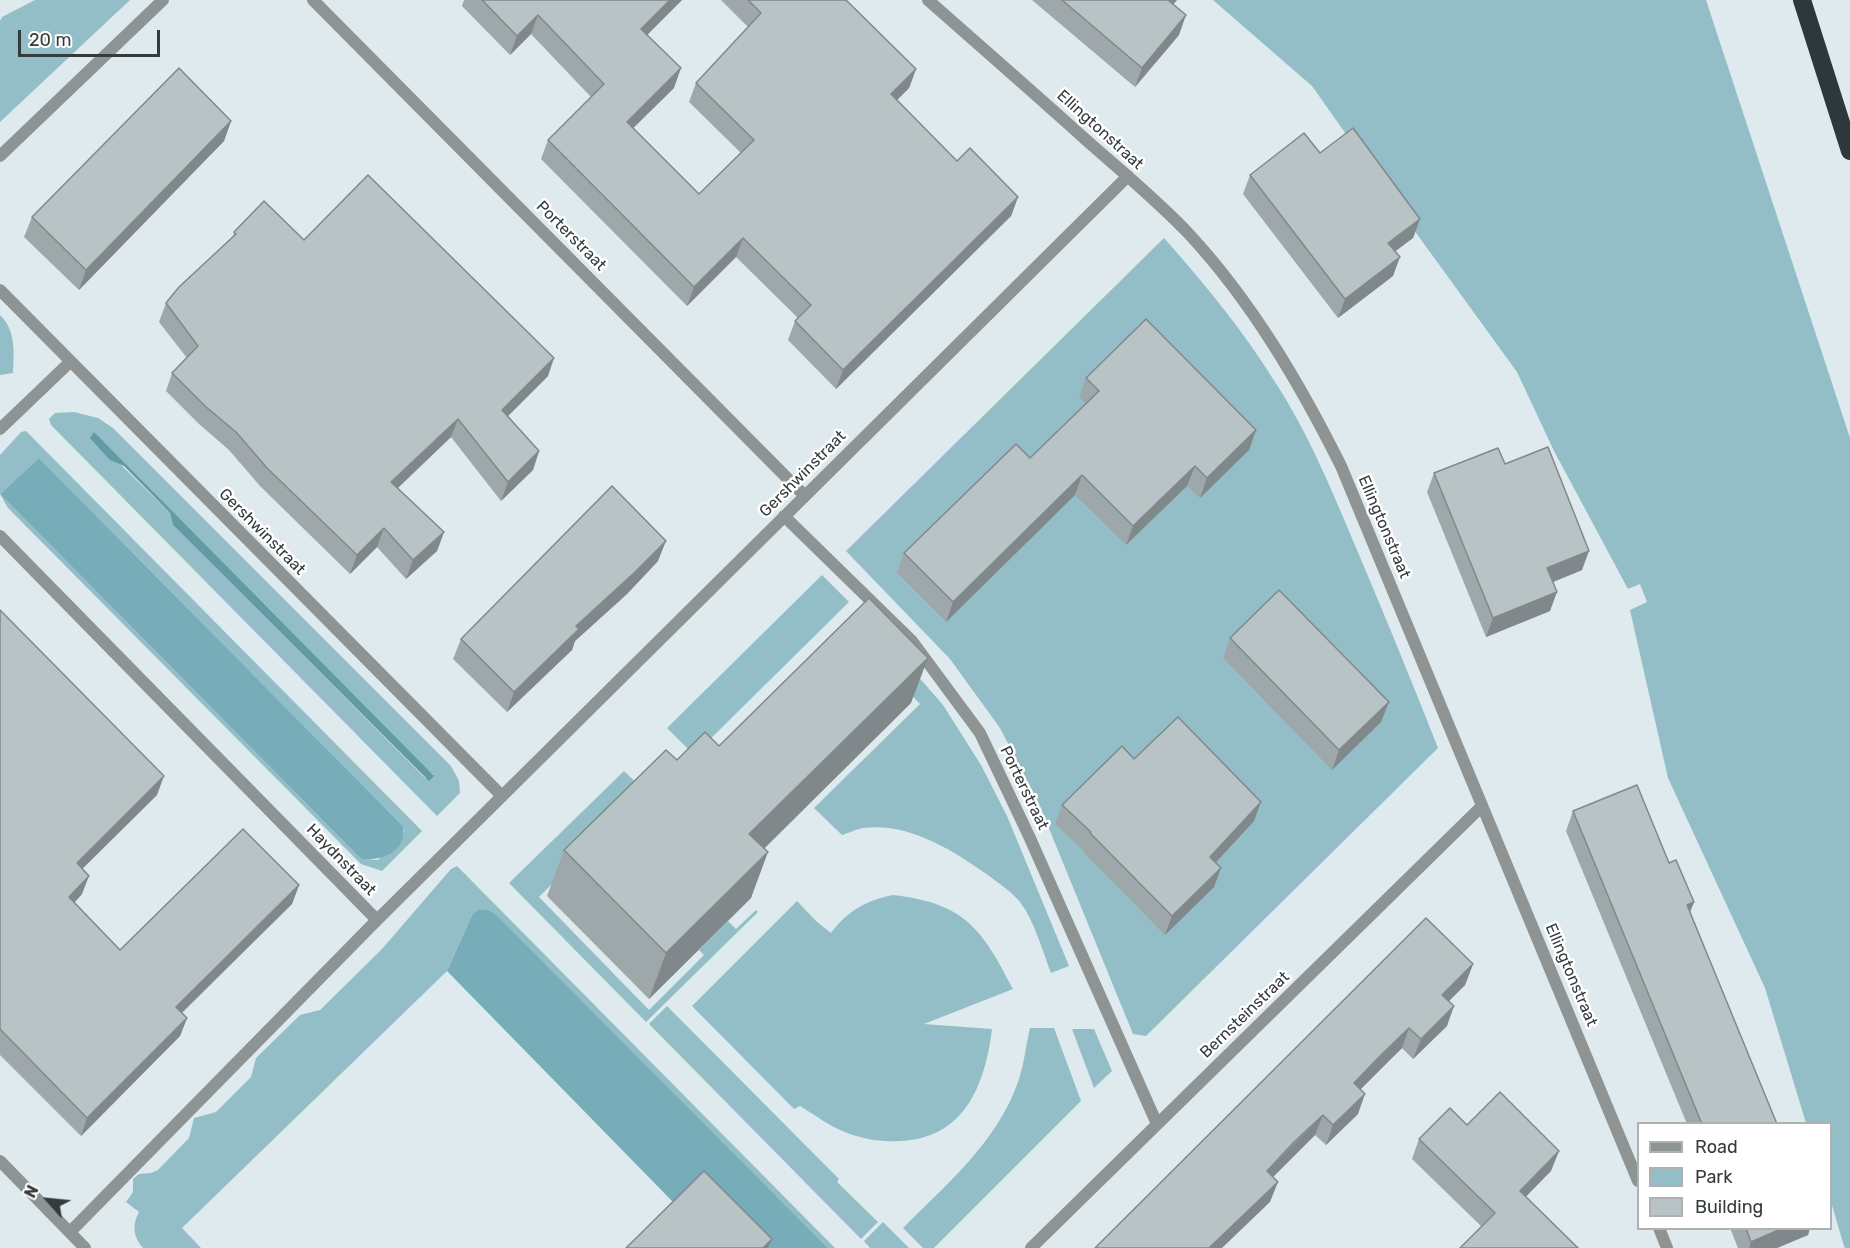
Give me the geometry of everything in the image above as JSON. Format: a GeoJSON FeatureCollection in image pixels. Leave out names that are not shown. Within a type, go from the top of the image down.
{"type":"FeatureCollection","features":[{"type":"Feature","properties":{"kind":"highway"},"geometry":{"type":"LineString","coordinates":[[1802,0],[1850,151]]}},
{"type":"Feature","properties":{"kind":"street"},"geometry":{"type":"LineString","coordinates":[[0,156],[163,0]]}},
{"type":"Feature","properties":{"kind":"street","name":"Porterstraat"},"geometry":{"type":"LineString","coordinates":[[313,0],[805,496]]}},
{"type":"Feature","properties":{"kind":"street","name":"Ellingtonstraat"},"geometry":{"type":"LineString","coordinates":[[928,0],[1128,176],[1189,234],[1233,288],[1266,334],[1317,418],[1346,477],[1637,1178]]}},
{"type":"Feature","properties":{"kind":"street","name":"Gershwinstraat"},"geometry":{"type":"LineString","coordinates":[[377,920],[1128,176]]}},
{"type":"Feature","properties":{"kind":"street","name":"Gershwinstraat"},"geometry":{"type":"LineString","coordinates":[[0,290],[502,796]]}},
{"type":"Feature","properties":{"kind":"street"},"geometry":{"type":"LineString","coordinates":[[0,429],[70,363]]}},
{"type":"Feature","properties":{"kind":"street","name":"Porterstraat"},"geometry":{"type":"LineString","coordinates":[[784,516],[912,641],[980,733],[1029,836],[1157,1124]]}},
{"type":"Feature","properties":{"kind":"street","name":"Haydnstraat"},"geometry":{"type":"LineString","coordinates":[[0,536],[377,920],[70,1232]]}},
{"type":"Feature","properties":{"kind":"street","name":"Bernsteinstraat"},"geometry":{"type":"LineString","coordinates":[[1031,1248],[1482,806]]}},
{"type":"Feature","properties":{"kind":"street"},"geometry":{"type":"LineString","coordinates":[[0,1161],[85,1248]]}},
{"type":"Feature","properties":{"kind":"street"},"geometry":{"type":"LineString","coordinates":[[1660,1230],[1667,1248]]}},
{"type":"Feature","properties":{"kind":"green space"},"geometry":{"type":"Polygon","coordinates":[[[35,0],[130,0],[0,122],[0,21],[2,17],[35,0]]]}},
{"type":"Feature","properties":{"kind":"green space"},"geometry":{"type":"Polygon","coordinates":[[[1213,0],[1706,0],[1850,438],[1850,1248],[1844,1246],[1832,1205],[1832,1122],[1806,1122],[1765,988],[1668,778],[1630,610],[1647,602],[1640,584],[1628,589],[1554,451],[1517,372],[1312,86],[1213,0]]]}},
{"type":"Feature","properties":{"kind":"green space"},"geometry":{"type":"Polygon","coordinates":[[[1164,238],[1236,325],[1263,363],[1299,422],[1339,507],[1438,748],[1146,1036],[1133,1034],[1039,804],[1000,728],[950,659],[846,551],[1164,238]]]}},
{"type":"Feature","properties":{"kind":"green space"},"geometry":{"type":"Polygon","coordinates":[[[0,315],[9,328],[14,358],[13,373],[0,375],[0,315]]]}},
{"type":"Feature","properties":{"kind":"green space"},"geometry":{"type":"Polygon","coordinates":[[[74,412],[98,418],[113,428],[451,766],[459,781],[460,793],[437,816],[51,425],[49,419],[55,413],[74,412]],[[94,433],[119,463],[170,513],[173,525],[425,778],[434,775],[94,433]]]}},
{"type":"Feature","properties":{"kind":"green space"},"geometry":{"type":"Polygon","coordinates":[[[26,431],[422,831],[382,871],[361,864],[8,508],[0,494],[0,455],[21,432],[26,431]],[[39,458],[0,494],[361,859],[378,860],[404,832],[403,826],[39,458]]]}},
{"type":"Feature","properties":{"kind":"green space"},"geometry":{"type":"Polygon","coordinates":[[[822,575],[849,602],[694,755],[667,728],[822,575]]]}},
{"type":"Feature","properties":{"kind":"green space"},"geometry":{"type":"Polygon","coordinates":[[[895,650],[943,705],[981,765],[1007,816],[1069,966],[1051,973],[1034,927],[1020,902],[1003,886],[958,855],[928,839],[896,829],[863,828],[842,835],[814,808],[920,704],[881,664],[895,650]]]}},
{"type":"Feature","properties":{"kind":"green space"},"geometry":{"type":"Polygon","coordinates":[[[624,771],[645,791],[539,897],[649,1010],[704,955],[699,950],[728,921],[736,929],[756,910],[758,912],[646,1022],[509,883],[624,771]]]}},
{"type":"Feature","properties":{"kind":"green space"},"geometry":{"type":"Polygon","coordinates":[[[457,866],[835,1248],[828,1248],[495,915],[482,909],[473,913],[447,971],[182,1228],[201,1248],[143,1248],[137,1240],[135,1231],[135,1222],[139,1212],[126,1202],[133,1192],[133,1179],[139,1174],[158,1170],[189,1138],[194,1118],[216,1112],[251,1077],[256,1058],[300,1015],[320,1010],[382,949],[451,869],[457,866]]]}},
{"type":"Feature","properties":{"kind":"green space"},"geometry":{"type":"Polygon","coordinates":[[[893,895],[938,905],[968,922],[991,950],[1013,989],[924,1024],[992,1029],[989,1050],[977,1089],[955,1120],[940,1131],[921,1138],[899,1141],[871,1140],[851,1134],[833,1127],[800,1106],[794,1109],[692,1006],[797,901],[831,933],[844,918],[858,908],[893,895]]]}},
{"type":"Feature","properties":{"kind":"green space"},"geometry":{"type":"Polygon","coordinates":[[[667,1006],[839,1179],[837,1182],[878,1222],[861,1239],[649,1024],[667,1006]]]}},
{"type":"Feature","properties":{"kind":"green space"},"geometry":{"type":"Polygon","coordinates":[[[1030,1028],[1054,1028],[1081,1101],[934,1248],[923,1248],[903,1228],[969,1161],[997,1124],[1018,1082],[1030,1028]]]}},
{"type":"Feature","properties":{"kind":"green space"},"geometry":{"type":"Polygon","coordinates":[[[1072,1029],[1094,1029],[1112,1071],[1094,1088],[1072,1029]]]}},
{"type":"Feature","properties":{"kind":"green space"},"geometry":{"type":"Polygon","coordinates":[[[883,1222],[909,1248],[870,1248],[864,1241],[883,1222]]]}},
{"type":"Feature","properties":{"kind":"shaded area"},"geometry":{"type":"Polygon","coordinates":[[[94,432],[434,776],[429,781],[173,525],[170,513],[124,466],[110,460],[90,438],[94,432]]]}},
{"type":"Feature","properties":{"kind":"shaded area"},"geometry":{"type":"Polygon","coordinates":[[[39,458],[403,826],[403,835],[397,848],[385,856],[361,859],[0,494],[39,458]]]}},
{"type":"Feature","properties":{"kind":"shaded area"},"geometry":{"type":"Polygon","coordinates":[[[480,909],[495,914],[828,1248],[718,1248],[447,971],[473,913],[480,909]]]}},
{"type":"Feature","properties":{"kind":"building"},"geometry":{"type":"Polygon","coordinates":[[[482,0],[670,0],[641,29],[681,68],[627,122],[699,194],[754,140],[696,83],[761,13],[748,0],[846,0],[916,69],[891,94],[957,161],[970,148],[1018,197],[843,370],[795,321],[811,305],[743,238],[694,287],[548,140],[604,84],[538,15],[517,36],[482,0]]]}},
{"type":"Feature","properties":{"kind":"building"},"geometry":{"type":"Polygon","coordinates":[[[1062,0],[1168,0],[1186,15],[1142,68],[1062,0]]]}},
{"type":"Feature","properties":{"kind":"building"},"geometry":{"type":"Polygon","coordinates":[[[179,68],[231,121],[86,270],[32,217],[179,68]]]}},
{"type":"Feature","properties":{"kind":"building"},"geometry":{"type":"Polygon","coordinates":[[[1353,128],[1420,219],[1388,243],[1400,257],[1345,299],[1250,175],[1304,133],[1320,153],[1353,128]]]}},
{"type":"Feature","properties":{"kind":"building"},"geometry":{"type":"Polygon","coordinates":[[[368,175],[554,358],[502,410],[539,451],[508,482],[458,419],[391,482],[444,532],[413,560],[384,528],[357,555],[267,468],[236,432],[205,406],[172,373],[198,346],[166,303],[179,287],[236,234],[234,232],[264,201],[304,240],[368,175]]]}},
{"type":"Feature","properties":{"kind":"building"},"geometry":{"type":"Polygon","coordinates":[[[1146,319],[1256,430],[1207,478],[1195,466],[1133,526],[1082,475],[953,602],[904,553],[1016,444],[1030,458],[1099,391],[1086,378],[1146,319]]]}},
{"type":"Feature","properties":{"kind":"building"},"geometry":{"type":"Polygon","coordinates":[[[1548,447],[1589,551],[1547,568],[1557,592],[1493,618],[1434,473],[1498,448],[1505,464],[1548,447]]]}},
{"type":"Feature","properties":{"kind":"building"},"geometry":{"type":"Polygon","coordinates":[[[612,486],[666,541],[576,626],[579,629],[514,692],[461,639],[612,486]]]}},
{"type":"Feature","properties":{"kind":"building"},"geometry":{"type":"Polygon","coordinates":[[[1279,590],[1389,702],[1339,750],[1230,638],[1279,590]]]}},
{"type":"Feature","properties":{"kind":"building"},"geometry":{"type":"Polygon","coordinates":[[[869,598],[928,658],[749,834],[768,852],[666,953],[564,850],[666,750],[677,760],[705,732],[719,746],[869,598]]]}},
{"type":"Feature","properties":{"kind":"building"},"geometry":{"type":"Polygon","coordinates":[[[0,610],[164,776],[77,863],[89,876],[69,897],[120,950],[243,829],[299,885],[176,1007],[187,1018],[87,1118],[0,1029],[0,610]]]}},
{"type":"Feature","properties":{"kind":"building"},"geometry":{"type":"Polygon","coordinates":[[[1178,717],[1261,802],[1210,857],[1221,868],[1172,916],[1062,805],[1122,746],[1134,759],[1178,717]]]}},
{"type":"Feature","properties":{"kind":"building"},"geometry":{"type":"Polygon","coordinates":[[[1637,785],[1669,863],[1676,860],[1694,902],[1687,905],[1776,1122],[1701,1122],[1573,811],[1637,785]]]}},
{"type":"Feature","properties":{"kind":"building"},"geometry":{"type":"Polygon","coordinates":[[[1426,918],[1473,964],[1442,995],[1454,1006],[1421,1039],[1409,1028],[1354,1083],[1365,1094],[1333,1125],[1323,1115],[1294,1142],[1267,1171],[1278,1182],[1209,1248],[1095,1248],[1426,918]]]}},
{"type":"Feature","properties":{"kind":"building"},"geometry":{"type":"Polygon","coordinates":[[[1500,1092],[1559,1151],[1520,1191],[1578,1248],[1460,1248],[1495,1213],[1419,1139],[1450,1108],[1467,1125],[1500,1092]]]}},
{"type":"Feature","properties":{"kind":"building"},"geometry":{"type":"Polygon","coordinates":[[[704,1171],[772,1239],[763,1248],[626,1248],[704,1171]]]}},
{"type":"Feature","properties":{"kind":"building"},"geometry":{"type":"Polygon","coordinates":[[[1747,1230],[1778,1230],[1751,1242],[1747,1230]]]}}]}
